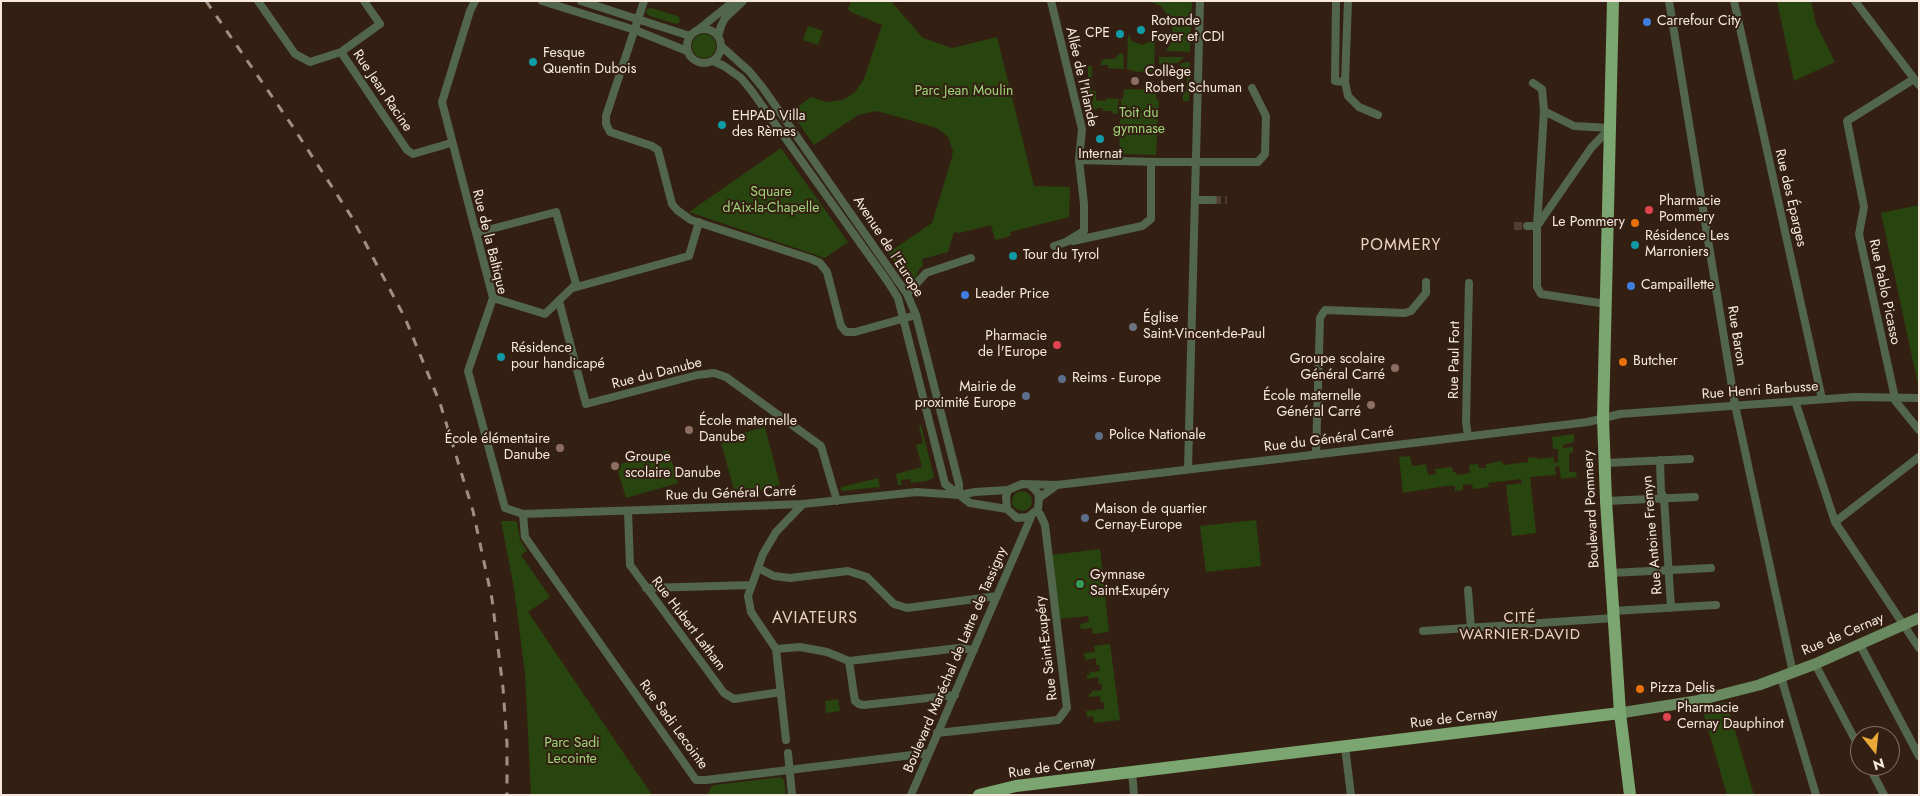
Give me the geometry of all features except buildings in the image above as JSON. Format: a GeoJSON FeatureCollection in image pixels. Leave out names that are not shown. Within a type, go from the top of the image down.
{"type":"FeatureCollection","features":[{"type":"Feature","properties":{"kind":"main road","name":"Boulevard Pommery"},"geometry":{"type":"LineString","coordinates":[[1613,1],[1603,418],[1610,573],[1620,713],[1630,795]]}},
{"type":"Feature","properties":{"kind":"main road","name":"Rue de Cernay"},"geometry":{"type":"LineString","coordinates":[[979,795],[1016,786],[1620,713],[1696,701],[1759,685],[1793,673],[1919,618]]}},
{"type":"Feature","properties":{"kind":"street","name":"Rue Jean Racine"},"geometry":{"type":"LineString","coordinates":[[258,1],[295,54],[310,62],[341,52],[407,150],[413,154],[451,143]]}},
{"type":"Feature","properties":{"kind":"street"},"geometry":{"type":"LineString","coordinates":[[341,52],[380,24],[364,1]]}},
{"type":"Feature","properties":{"kind":"street","name":"Rue de la Baltique"},"geometry":{"type":"LineString","coordinates":[[468,1],[470,11]]}},
{"type":"Feature","properties":{"kind":"street","name":"Rue de la Baltique"},"geometry":{"type":"LineString","coordinates":[[475,1],[470,11],[442,102],[451,143],[493,298],[468,371],[505,508]]}},
{"type":"Feature","properties":{"kind":"street"},"geometry":{"type":"LineString","coordinates":[[542,1],[635,30],[687,50]]}},
{"type":"Feature","properties":{"kind":"street"},"geometry":{"type":"LineString","coordinates":[[581,1],[690,36]]}},
{"type":"Feature","properties":{"kind":"street"},"geometry":{"type":"LineString","coordinates":[[644,1],[606,116],[606,124],[610,132],[652,146],[658,150],[672,204],[682,215],[699,222],[811,258],[820,263],[827,272],[841,326],[846,332],[855,332],[916,315]]}},
{"type":"Feature","properties":{"kind":"street"},"geometry":{"type":"LineString","coordinates":[[734,1],[690,36],[687,50],[690,56],[698,62],[707,63],[713,61],[718,56],[721,46],[718,36],[721,26],[725,18],[743,1]]}},
{"type":"Feature","properties":{"kind":"street","name":"Allée de l'Irlande"},"geometry":{"type":"LineString","coordinates":[[1051,1],[1082,130],[1079,160],[1084,204],[1084,231],[1066,242]]}},
{"type":"Feature","properties":{"kind":"street"},"geometry":{"type":"LineString","coordinates":[[1188,469],[1200,1]]}},
{"type":"Feature","properties":{"kind":"street"},"geometry":{"type":"LineString","coordinates":[[1336,1],[1335,81],[1345,82]]}},
{"type":"Feature","properties":{"kind":"street"},"geometry":{"type":"LineString","coordinates":[[1348,1],[1345,82],[1348,96],[1360,107],[1378,115]]}},
{"type":"Feature","properties":{"kind":"street","name":"Rue Baron"},"geometry":{"type":"LineString","coordinates":[[1669,1],[1735,405],[1793,673]]}},
{"type":"Feature","properties":{"kind":"street","name":"Rue des Éparges"},"geometry":{"type":"LineString","coordinates":[[1734,1],[1822,399]]}},
{"type":"Feature","properties":{"kind":"street"},"geometry":{"type":"LineString","coordinates":[[1855,1],[1917,82]]}},
{"type":"Feature","properties":{"kind":"street"},"geometry":{"type":"LineString","coordinates":[[699,29],[710,30],[718,36]]}},
{"type":"Feature","properties":{"kind":"street","name":"Avenue de l'Europe"},"geometry":{"type":"LineString","coordinates":[[721,46],[759,82],[907,294],[916,315],[959,484],[959,495]]}},
{"type":"Feature","properties":{"kind":"street","name":"Avenue de l'Europe"},"geometry":{"type":"LineString","coordinates":[[713,61],[741,78],[751,90],[898,298],[945,484],[959,495]]}},
{"type":"Feature","properties":{"kind":"street","name":"Rue Pablo Picasso"},"geometry":{"type":"LineString","coordinates":[[1894,398],[1858,234],[1864,208],[1847,121],[1917,82]]}},
{"type":"Feature","properties":{"kind":"street"},"geometry":{"type":"LineString","coordinates":[[1534,83],[1542,89],[1544,111],[1537,226],[1536,287],[1541,294],[1606,304]]}},
{"type":"Feature","properties":{"kind":"street"},"geometry":{"type":"LineString","coordinates":[[1079,160],[1258,162],[1265,154],[1266,116],[1252,88]]}},
{"type":"Feature","properties":{"kind":"street"},"geometry":{"type":"LineString","coordinates":[[1544,111],[1574,126],[1610,128]]}},
{"type":"Feature","properties":{"kind":"street"},"geometry":{"type":"LineString","coordinates":[[1537,226],[1591,148],[1610,128]]}},
{"type":"Feature","properties":{"kind":"street"},"geometry":{"type":"LineString","coordinates":[[1054,246],[1142,226],[1150,219],[1151,162]]}},
{"type":"Feature","properties":{"kind":"street"},"geometry":{"type":"LineString","coordinates":[[810,172],[818,166]]}},
{"type":"Feature","properties":{"kind":"street"},"geometry":{"type":"LineString","coordinates":[[1195,200],[1213,200]]}},
{"type":"Feature","properties":{"kind":"street"},"geometry":{"type":"LineString","coordinates":[[476,233],[556,212],[576,284],[575,287]]}},
{"type":"Feature","properties":{"kind":"street"},"geometry":{"type":"LineString","coordinates":[[493,298],[545,314],[575,287],[689,256],[699,222]]}},
{"type":"Feature","properties":{"kind":"street"},"geometry":{"type":"LineString","coordinates":[[1527,226],[1537,226]]}},
{"type":"Feature","properties":{"kind":"street"},"geometry":{"type":"LineString","coordinates":[[907,294],[926,273],[971,258]]}},
{"type":"Feature","properties":{"kind":"street"},"geometry":{"type":"LineString","coordinates":[[1316,454],[1320,318],[1325,310],[1405,313],[1411,311],[1426,294],[1426,282]]}},
{"type":"Feature","properties":{"kind":"street","name":"Rue Paul Fort"},"geometry":{"type":"LineString","coordinates":[[1468,283],[1466,422],[1468,436]]}},
{"type":"Feature","properties":{"kind":"street","name":"Rue du Danube"},"geometry":{"type":"LineString","coordinates":[[559,301],[586,404],[697,375],[714,373],[726,377],[821,446],[837,501]]}},
{"type":"Feature","properties":{"kind":"street","name":"Rue Henri Barbusse"},"geometry":{"type":"LineString","coordinates":[[1603,418],[1616,414],[1822,399],[1854,397],[1919,398]]}},
{"type":"Feature","properties":{"kind":"street"},"geometry":{"type":"LineString","coordinates":[[1894,398],[1919,430]]}},
{"type":"Feature","properties":{"kind":"street"},"geometry":{"type":"LineString","coordinates":[[1795,402],[1834,522],[1919,648]]}},
{"type":"Feature","properties":{"kind":"street","name":"Rue du Général Carré"},"geometry":{"type":"LineString","coordinates":[[1030,485],[1057,485],[1588,422],[1603,418]]}},
{"type":"Feature","properties":{"kind":"street"},"geometry":{"type":"LineString","coordinates":[[1834,522],[1919,457]]}},
{"type":"Feature","properties":{"kind":"street"},"geometry":{"type":"LineString","coordinates":[[1605,463],[1690,459]]}},
{"type":"Feature","properties":{"kind":"street","name":"Rue Antoine Fremyn"},"geometry":{"type":"LineString","coordinates":[[1660,460],[1671,608]]}},
{"type":"Feature","properties":{"kind":"street"},"geometry":{"type":"LineString","coordinates":[[1017,485],[1030,485],[1038,493],[1039,498],[1034,514],[1018,518],[1013,516],[1007,509],[1005,501],[1008,490],[1017,485]]}},
{"type":"Feature","properties":{"kind":"street","name":"Rue du Général Carré"},"geometry":{"type":"LineString","coordinates":[[1039,498],[1057,485]]}},
{"type":"Feature","properties":{"kind":"street","name":"Rue du Général Carré"},"geometry":{"type":"LineString","coordinates":[[505,508],[523,514],[628,511],[803,504],[917,492],[959,495],[1008,490]]}},
{"type":"Feature","properties":{"kind":"street","name":"Rue du Général Carré"},"geometry":{"type":"LineString","coordinates":[[959,495],[970,503],[1007,509]]}},
{"type":"Feature","properties":{"kind":"street"},"geometry":{"type":"LineString","coordinates":[[1606,502],[1695,497]]}},
{"type":"Feature","properties":{"kind":"street"},"geometry":{"type":"LineString","coordinates":[[786,740],[776,649],[751,612],[748,596],[763,554],[776,532],[803,504]]}},
{"type":"Feature","properties":{"kind":"street","name":"Rue Hubert Latham"},"geometry":{"type":"LineString","coordinates":[[628,511],[630,565],[724,693],[734,699],[781,692]]}},
{"type":"Feature","properties":{"kind":"street","name":"Rue Sadi Lecointe"},"geometry":{"type":"LineString","coordinates":[[523,514],[525,537],[694,777],[700,781],[929,753]]}},
{"type":"Feature","properties":{"kind":"street","name":"Boulevard Maréchal de Lattre de Tassigny"},"geometry":{"type":"LineString","coordinates":[[911,795],[1023,534],[1034,514]]}},
{"type":"Feature","properties":{"kind":"street","name":"Rue Saint-Exupéry"},"geometry":{"type":"LineString","coordinates":[[937,733],[1058,720],[1067,708],[1045,525],[1040,514],[1034,514]]}},
{"type":"Feature","properties":{"kind":"street","name":"Boulevard Maréchal de Lattre de Tassigny"},"geometry":{"type":"LineString","coordinates":[[1018,518],[1023,534]]}},
{"type":"Feature","properties":{"kind":"street"},"geometry":{"type":"LineString","coordinates":[[758,568],[774,576],[790,578],[848,571],[867,578],[894,604],[907,608],[998,596]]}},
{"type":"Feature","properties":{"kind":"street"},"geometry":{"type":"LineString","coordinates":[[1610,573],[1711,568]]}},
{"type":"Feature","properties":{"kind":"street"},"geometry":{"type":"LineString","coordinates":[[646,588],[752,585]]}},
{"type":"Feature","properties":{"kind":"street"},"geometry":{"type":"LineString","coordinates":[[1468,590],[1471,628]]}},
{"type":"Feature","properties":{"kind":"street"},"geometry":{"type":"LineString","coordinates":[[1423,631],[1716,605]]}},
{"type":"Feature","properties":{"kind":"street"},"geometry":{"type":"LineString","coordinates":[[1860,645],[1919,756]]}},
{"type":"Feature","properties":{"kind":"street"},"geometry":{"type":"LineString","coordinates":[[776,649],[800,647],[827,652],[849,661],[959,648],[974,650]]}},
{"type":"Feature","properties":{"kind":"street"},"geometry":{"type":"LineString","coordinates":[[849,661],[855,701],[858,704],[864,705],[955,695]]}},
{"type":"Feature","properties":{"kind":"street"},"geometry":{"type":"LineString","coordinates":[[1815,664],[1850,730]]}},
{"type":"Feature","properties":{"kind":"street"},"geometry":{"type":"LineString","coordinates":[[1781,677],[1816,795]]}},
{"type":"Feature","properties":{"kind":"street"},"geometry":{"type":"LineString","coordinates":[[1344,747],[1351,795]]}},
{"type":"Feature","properties":{"kind":"street"},"geometry":{"type":"LineString","coordinates":[[788,753],[792,795]]}},
{"type":"Feature","properties":{"kind":"street"},"geometry":{"type":"LineString","coordinates":[[1132,772],[1134,795]]}},
{"type":"Feature","properties":{"kind":"street"},"geometry":{"type":"LineString","coordinates":[[1874,776],[1884,795]]}},
{"type":"Feature","properties":{"kind":"green space","name":"Parc Jean Moulin"},"geometry":{"type":"Polygon","coordinates":[[[851,1],[891,1],[923,38],[952,48],[997,37],[1034,186],[1070,187],[1069,217],[1010,232],[1011,236],[995,240],[991,225],[959,233],[954,232],[948,252],[922,259],[923,266],[919,269],[916,278],[912,281],[907,279],[888,253],[932,223],[952,157],[953,151],[948,137],[937,128],[877,111],[858,115],[814,145],[791,112],[811,97],[826,102],[842,100],[855,92],[864,79],[882,25],[851,12],[848,9],[851,1]]]}},
{"type":"Feature","properties":{"kind":"green space"},"geometry":{"type":"Polygon","coordinates":[[[1148,1],[1192,1],[1190,52],[1166,51],[1172,41],[1171,20],[1161,6],[1148,1]]]}},
{"type":"Feature","properties":{"kind":"green space"},"geometry":{"type":"Polygon","coordinates":[[[1777,1],[1811,1],[1816,24],[1835,62],[1794,81],[1777,1]]]}},
{"type":"Feature","properties":{"kind":"green space"},"geometry":{"type":"Polygon","coordinates":[[[651,8],[678,16],[680,19],[679,23],[676,24],[650,16],[646,13],[647,9],[651,8]]]}},
{"type":"Feature","properties":{"kind":"green space"},"geometry":{"type":"Polygon","coordinates":[[[808,26],[823,31],[818,45],[803,40],[808,26]]]}},
{"type":"Feature","properties":{"kind":"green space"},"geometry":{"type":"Polygon","coordinates":[[[704,34],[709,35],[715,41],[715,51],[709,57],[704,58],[699,57],[693,51],[692,46],[693,41],[699,35],[704,34]]]}},
{"type":"Feature","properties":{"kind":"green space"},"geometry":{"type":"Polygon","coordinates":[[[1128,34],[1132,41],[1142,45],[1151,41],[1155,35],[1154,71],[1137,72],[1127,69],[1128,34]]]}},
{"type":"Feature","properties":{"kind":"green space"},"geometry":{"type":"Polygon","coordinates":[[[1122,53],[1124,69],[1108,68],[1108,65],[1101,65],[1101,61],[1115,59],[1122,53]]]}},
{"type":"Feature","properties":{"kind":"green space"},"geometry":{"type":"Polygon","coordinates":[[[1159,57],[1184,57],[1178,63],[1171,63],[1171,67],[1163,67],[1163,65],[1159,64],[1159,57]]]}},
{"type":"Feature","properties":{"kind":"green space"},"geometry":{"type":"Polygon","coordinates":[[[1190,62],[1189,101],[1183,101],[1187,77],[1183,76],[1184,68],[1180,67],[1181,63],[1190,62]]]}},
{"type":"Feature","properties":{"kind":"green space"},"geometry":{"type":"Polygon","coordinates":[[[1088,66],[1092,66],[1091,91],[1096,91],[1096,100],[1106,101],[1106,98],[1119,99],[1118,114],[1111,111],[1103,111],[1103,108],[1090,111],[1093,95],[1088,95],[1088,66]]]}},
{"type":"Feature","properties":{"kind":"green space","name":"Toit du gymnase"},"geometry":{"type":"Polygon","coordinates":[[[1124,89],[1156,90],[1156,99],[1159,100],[1156,155],[1119,154],[1121,99],[1123,98],[1124,89]]]}},
{"type":"Feature","properties":{"kind":"green space","name":"Square d’Aix-la-Chapelle"},"geometry":{"type":"Polygon","coordinates":[[[781,148],[848,242],[825,258],[689,212],[781,148]]]}},
{"type":"Feature","properties":{"kind":"green space"},"geometry":{"type":"Polygon","coordinates":[[[1919,205],[1919,389],[1881,213],[1919,205]]]}},
{"type":"Feature","properties":{"kind":"green space"},"geometry":{"type":"Polygon","coordinates":[[[921,425],[934,477],[927,481],[911,483],[910,479],[901,480],[902,485],[898,485],[896,474],[922,467],[916,445],[923,443],[919,426],[921,425]]]}},
{"type":"Feature","properties":{"kind":"green space"},"geometry":{"type":"Polygon","coordinates":[[[765,427],[780,485],[736,497],[720,439],[765,427]]]}},
{"type":"Feature","properties":{"kind":"green space"},"geometry":{"type":"Polygon","coordinates":[[[1574,434],[1574,442],[1563,445],[1563,448],[1573,447],[1573,452],[1569,456],[1569,472],[1576,472],[1577,477],[1561,479],[1559,466],[1555,467],[1556,475],[1530,477],[1536,533],[1512,536],[1506,485],[1522,483],[1521,479],[1488,483],[1489,487],[1473,489],[1472,484],[1463,485],[1463,490],[1455,491],[1455,486],[1446,486],[1403,493],[1399,457],[1410,456],[1412,466],[1426,464],[1428,475],[1436,474],[1435,469],[1452,467],[1453,472],[1456,472],[1457,475],[1470,473],[1469,465],[1478,464],[1479,468],[1486,468],[1486,464],[1502,461],[1503,465],[1528,462],[1528,458],[1537,457],[1537,459],[1554,457],[1554,463],[1558,462],[1558,449],[1553,449],[1552,437],[1574,434]]]}},
{"type":"Feature","properties":{"kind":"green space"},"geometry":{"type":"Polygon","coordinates":[[[669,450],[678,483],[626,498],[616,465],[669,450]]]}},
{"type":"Feature","properties":{"kind":"green space"},"geometry":{"type":"Polygon","coordinates":[[[878,478],[880,487],[843,491],[841,489],[841,487],[878,478]]]}},
{"type":"Feature","properties":{"kind":"green space"},"geometry":{"type":"Polygon","coordinates":[[[1022,491],[1029,494],[1032,501],[1029,508],[1022,511],[1015,508],[1012,501],[1015,494],[1022,491]]]}},
{"type":"Feature","properties":{"kind":"green space"},"geometry":{"type":"Polygon","coordinates":[[[1256,520],[1261,566],[1206,572],[1200,526],[1256,520]]]}},
{"type":"Feature","properties":{"kind":"green space","name":"Parc Sadi Lecointe"},"geometry":{"type":"Polygon","coordinates":[[[501,521],[517,522],[520,540],[527,551],[521,555],[550,597],[528,612],[652,795],[531,795],[525,673],[514,588],[501,521]]]}},
{"type":"Feature","properties":{"kind":"green space","name":"Gymnase Saint-Exupéry"},"geometry":{"type":"Polygon","coordinates":[[[1100,549],[1109,632],[1093,634],[1092,628],[1081,629],[1080,624],[1089,622],[1088,616],[1060,619],[1052,555],[1100,549]]]}},
{"type":"Feature","properties":{"kind":"green space"},"geometry":{"type":"Polygon","coordinates":[[[1110,644],[1120,720],[1094,723],[1093,716],[1087,717],[1086,711],[1104,709],[1104,702],[1101,703],[1100,696],[1089,697],[1089,694],[1092,694],[1092,691],[1102,690],[1102,684],[1099,684],[1098,677],[1087,679],[1087,675],[1090,675],[1089,672],[1100,671],[1099,665],[1096,665],[1096,658],[1085,660],[1084,653],[1095,652],[1094,646],[1110,644]]]}},
{"type":"Feature","properties":{"kind":"green space"},"geometry":{"type":"Polygon","coordinates":[[[838,699],[840,711],[826,713],[825,701],[838,699]]]}},
{"type":"Feature","properties":{"kind":"green space"},"geometry":{"type":"Polygon","coordinates":[[[1726,702],[1754,795],[1727,795],[1702,708],[1726,702]]]}},
{"type":"Feature","properties":{"kind":"green space"},"geometry":{"type":"Polygon","coordinates":[[[781,777],[784,780],[786,795],[707,795],[712,786],[715,785],[781,777]]]}},
{"type":"Feature","properties":{"kind":"tunnel"},"geometry":{"type":"LineString","coordinates":[[1213,200],[1227,200]]}},
{"type":"Feature","properties":{"kind":"tunnel"},"geometry":{"type":"LineString","coordinates":[[1514,226],[1527,226]]}},
{"type":"Feature","properties":{"kind":"railway"},"geometry":{"type":"LineString","coordinates":[[206,1],[291,124],[351,216],[405,318],[440,403],[473,511],[492,599],[503,688],[507,744],[507,795]]}},
{"type":"Feature","properties":{"kind":"place","name":"Carrefour City"},"geometry":{"type":"Point","coordinates":[1647,22]}},
{"type":"Feature","properties":{"kind":"place","name":"Rotonde Foyer et CDI"},"geometry":{"type":"Point","coordinates":[1141,30]}},
{"type":"Feature","properties":{"kind":"place","name":"CPE"},"geometry":{"type":"Point","coordinates":[1120,34]}},
{"type":"Feature","properties":{"kind":"place","name":"Fesque Quentin Dubois"},"geometry":{"type":"Point","coordinates":[533,62]}},
{"type":"Feature","properties":{"kind":"place","name":"Collège Robert Schuman"},"geometry":{"type":"Point","coordinates":[1135,81]}},
{"type":"Feature","properties":{"kind":"place","name":"EHPAD Villa des Rèmes"},"geometry":{"type":"Point","coordinates":[722,125]}},
{"type":"Feature","properties":{"kind":"place","name":"Internat"},"geometry":{"type":"Point","coordinates":[1100,139]}},
{"type":"Feature","properties":{"kind":"place","name":"Pharmacie Pommery"},"geometry":{"type":"Point","coordinates":[1649,210]}},
{"type":"Feature","properties":{"kind":"place","name":"Le Pommery"},"geometry":{"type":"Point","coordinates":[1635,223]}},
{"type":"Feature","properties":{"kind":"place","name":"Résidence Les Marroniers"},"geometry":{"type":"Point","coordinates":[1635,245]}},
{"type":"Feature","properties":{"kind":"place","name":"Tour du Tyrol"},"geometry":{"type":"Point","coordinates":[1013,256]}},
{"type":"Feature","properties":{"kind":"place","name":"Campaillette"},"geometry":{"type":"Point","coordinates":[1631,286]}},
{"type":"Feature","properties":{"kind":"place","name":"Leader Price"},"geometry":{"type":"Point","coordinates":[965,295]}},
{"type":"Feature","properties":{"kind":"place","name":"Église Saint-Vincent-de-Paul"},"geometry":{"type":"Point","coordinates":[1133,327]}},
{"type":"Feature","properties":{"kind":"place","name":"Pharmacie de l'Europe"},"geometry":{"type":"Point","coordinates":[1057,345]}},
{"type":"Feature","properties":{"kind":"place","name":"Résidence pour handicapé"},"geometry":{"type":"Point","coordinates":[501,357]}},
{"type":"Feature","properties":{"kind":"place","name":"Butcher"},"geometry":{"type":"Point","coordinates":[1623,362]}},
{"type":"Feature","properties":{"kind":"place","name":"Groupe scolaire Général Carré"},"geometry":{"type":"Point","coordinates":[1395,368]}},
{"type":"Feature","properties":{"kind":"place","name":"Reims - Europe"},"geometry":{"type":"Point","coordinates":[1062,379]}},
{"type":"Feature","properties":{"kind":"place","name":"Mairie de proximité Europe"},"geometry":{"type":"Point","coordinates":[1026,396]}},
{"type":"Feature","properties":{"kind":"place","name":"École maternelle Général Carré"},"geometry":{"type":"Point","coordinates":[1371,405]}},
{"type":"Feature","properties":{"kind":"place","name":"École maternelle Danube"},"geometry":{"type":"Point","coordinates":[689,430]}},
{"type":"Feature","properties":{"kind":"place","name":"Police Nationale"},"geometry":{"type":"Point","coordinates":[1099,436]}},
{"type":"Feature","properties":{"kind":"place","name":"École élémentaire Danube"},"geometry":{"type":"Point","coordinates":[560,448]}},
{"type":"Feature","properties":{"kind":"place","name":"Groupe scolaire Danube"},"geometry":{"type":"Point","coordinates":[615,466]}},
{"type":"Feature","properties":{"kind":"place","name":"Maison de quartier Cernay-Europe"},"geometry":{"type":"Point","coordinates":[1085,518]}},
{"type":"Feature","properties":{"kind":"place","name":"Gymnase Saint-Exupéry"},"geometry":{"type":"Point","coordinates":[1080,584]}},
{"type":"Feature","properties":{"kind":"place","name":"Pizza Delis"},"geometry":{"type":"Point","coordinates":[1640,689]}},
{"type":"Feature","properties":{"kind":"place","name":"Pharmacie Cernay Dauphinot"},"geometry":{"type":"Point","coordinates":[1667,717]}},
{"type":"Feature","properties":{"kind":"district","name":"POMMERY"},"geometry":{"type":"Point","coordinates":[1401,246]}},
{"type":"Feature","properties":{"kind":"district","name":"AVIATEURS"},"geometry":{"type":"Point","coordinates":[815,619]}},
{"type":"Feature","properties":{"kind":"district","name":"CITÉ WARNIER-DAVID"},"geometry":{"type":"Point","coordinates":[1520,626]}}]}
